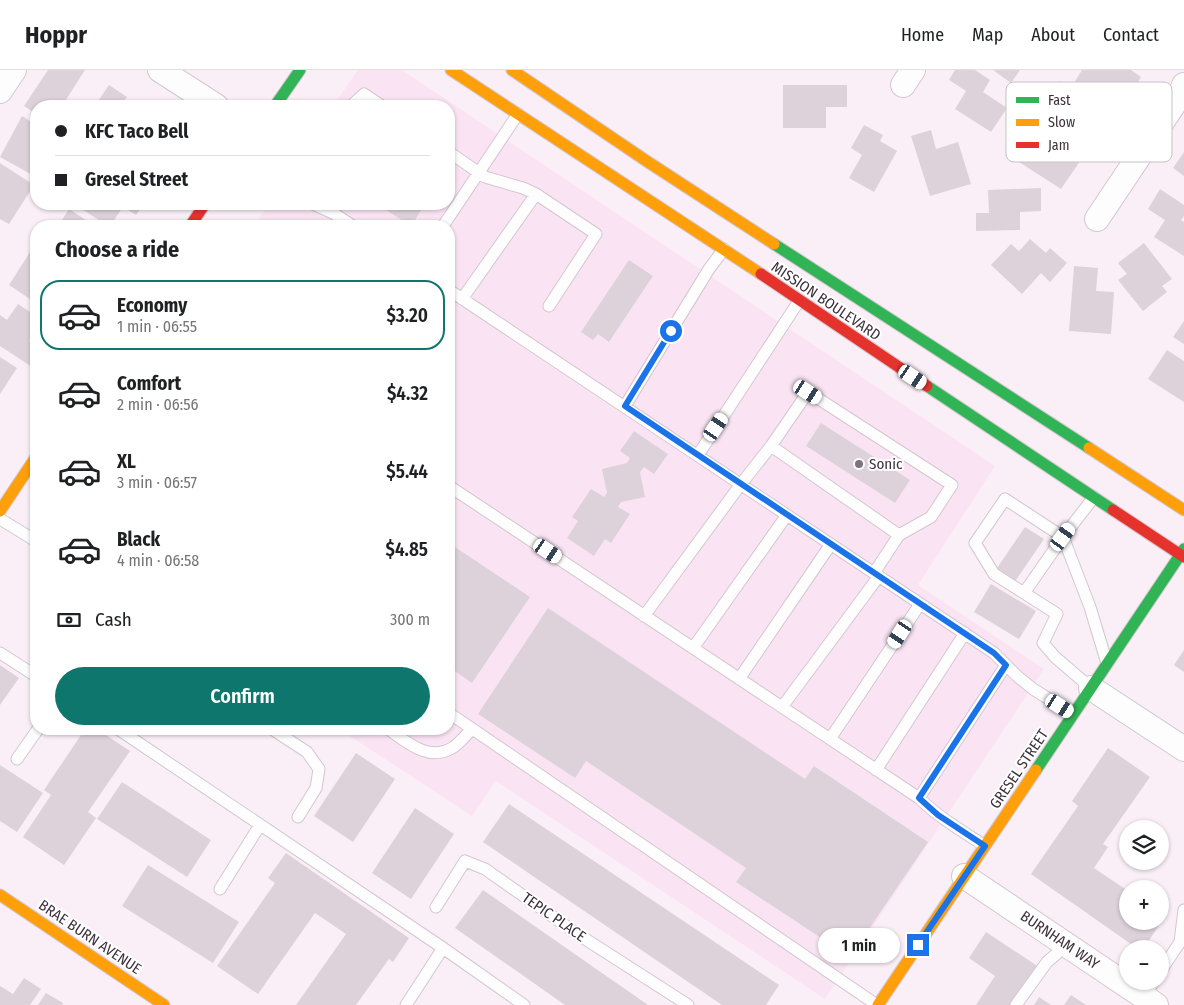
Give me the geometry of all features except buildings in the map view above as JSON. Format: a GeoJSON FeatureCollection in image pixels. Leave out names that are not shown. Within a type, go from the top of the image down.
{"type":"FeatureCollection","features":[{"type":"Feature","properties":{"kind":"main road"},"geometry":{"type":"LineString","coordinates":[[279,100],[300,70]]}},
{"type":"Feature","properties":{"kind":"main road","name":"MISSION BOULEVARD"},"geometry":{"type":"LineString","coordinates":[[451,70],[724,249],[1094,498],[1183,554]]}},
{"type":"Feature","properties":{"kind":"main road","name":"MISSION BOULEVARD"},"geometry":{"type":"LineString","coordinates":[[512,70],[648,162],[1184,510]]}},
{"type":"Feature","properties":{"kind":"main road"},"geometry":{"type":"LineString","coordinates":[[0,511],[30,466]]}},
{"type":"Feature","properties":{"kind":"main road","name":"GRESEL STREET"},"geometry":{"type":"LineString","coordinates":[[877,1005],[1107,663],[1183,554]]}},
{"type":"Feature","properties":{"kind":"main road","name":"BRAE BURN AVENUE"},"geometry":{"type":"LineString","coordinates":[[0,895],[164,1005]]}},
{"type":"Feature","properties":{"kind":"street"},"geometry":{"type":"LineString","coordinates":[[0,91],[14,70]]}},
{"type":"Feature","properties":{"kind":"street"},"geometry":{"type":"LineString","coordinates":[[160,70],[207,100]]}},
{"type":"Feature","properties":{"kind":"street"},"geometry":{"type":"LineString","coordinates":[[1172,107],[1184,85]]}},
{"type":"Feature","properties":{"kind":"street"},"geometry":{"type":"LineString","coordinates":[[1097,219],[1135,162]]}},
{"type":"Feature","properties":{"kind":"street"},"geometry":{"type":"LineString","coordinates":[[1091,688],[1184,749]]}},
{"type":"Feature","properties":{"kind":"street","name":"BURNHAM WAY"},"geometry":{"type":"LineString","coordinates":[[964,876],[1067,945],[1151,994]]}},
{"type":"Feature","properties":{"kind":"lane"},"geometry":{"type":"LineString","coordinates":[[358,100],[364,94],[373,100]]}},
{"type":"Feature","properties":{"kind":"lane"},"geometry":{"type":"LineString","coordinates":[[455,208],[518,114]]}},
{"type":"Feature","properties":{"kind":"lane"},"geometry":{"type":"LineString","coordinates":[[455,156],[485,177],[524,188],[536,194],[596,234],[549,306]]}},
{"type":"Feature","properties":{"kind":"lane"},"geometry":{"type":"LineString","coordinates":[[462,298],[536,194]]}},
{"type":"Feature","properties":{"kind":"lane"},"geometry":{"type":"LineString","coordinates":[[326,210],[344,220]]}},
{"type":"Feature","properties":{"kind":"lane"},"geometry":{"type":"LineString","coordinates":[[625,406],[724,249]]}},
{"type":"Feature","properties":{"kind":"lane"},"geometry":{"type":"LineString","coordinates":[[455,294],[965,633],[994,653],[1033,688],[1074,714]]}},
{"type":"Feature","properties":{"kind":"lane"},"geometry":{"type":"LineString","coordinates":[[698,455],[799,301]]}},
{"type":"Feature","properties":{"kind":"lane"},"geometry":{"type":"LineString","coordinates":[[644,616],[771,446],[808,392],[952,485],[931,517],[899,535],[877,574],[782,707]]}},
{"type":"Feature","properties":{"kind":"lane"},"geometry":{"type":"LineString","coordinates":[[771,446],[899,535]]}},
{"type":"Feature","properties":{"kind":"lane"},"geometry":{"type":"LineString","coordinates":[[25,474],[30,477]]}},
{"type":"Feature","properties":{"kind":"lane"},"geometry":{"type":"LineString","coordinates":[[455,490],[919,798],[941,817],[985,846]]}},
{"type":"Feature","properties":{"kind":"lane"},"geometry":{"type":"LineString","coordinates":[[1024,593],[1063,537],[1094,498]]}},
{"type":"Feature","properties":{"kind":"lane"},"geometry":{"type":"LineString","coordinates":[[1091,688],[1043,643],[1057,614],[994,574],[975,543],[1005,499],[1063,537],[1090,607],[1107,663]]}},
{"type":"Feature","properties":{"kind":"lane"},"geometry":{"type":"LineString","coordinates":[[693,648],[787,515]]}},
{"type":"Feature","properties":{"kind":"lane"},"geometry":{"type":"LineString","coordinates":[[0,519],[30,538]]}},
{"type":"Feature","properties":{"kind":"lane"},"geometry":{"type":"LineString","coordinates":[[738,679],[831,544]]}},
{"type":"Feature","properties":{"kind":"lane"},"geometry":{"type":"LineString","coordinates":[[830,740],[920,604]]}},
{"type":"Feature","properties":{"kind":"lane"},"geometry":{"type":"LineString","coordinates":[[876,770],[965,633]]}},
{"type":"Feature","properties":{"kind":"lane"},"geometry":{"type":"LineString","coordinates":[[0,652],[30,672]]}},
{"type":"Feature","properties":{"kind":"lane"},"geometry":{"type":"LineString","coordinates":[[919,798],[1006,665]]}},
{"type":"Feature","properties":{"kind":"lane"},"geometry":{"type":"LineString","coordinates":[[455,717],[877,1005]]}},
{"type":"Feature","properties":{"kind":"lane"},"geometry":{"type":"LineString","coordinates":[[397,735],[421,751],[432,754],[452,748],[472,729]]}},
{"type":"Feature","properties":{"kind":"lane"},"geometry":{"type":"LineString","coordinates":[[17,760],[34,735]]}},
{"type":"Feature","properties":{"kind":"lane"},"geometry":{"type":"LineString","coordinates":[[127,735],[443,948],[524,1005]]}},
{"type":"Feature","properties":{"kind":"lane"},"geometry":{"type":"LineString","coordinates":[[281,735],[307,752],[318,769],[316,788],[298,817]]}},
{"type":"Feature","properties":{"kind":"lane"},"geometry":{"type":"LineString","coordinates":[[220,889],[260,825]]}},
{"type":"Feature","properties":{"kind":"lane","name":"TEPIC PLACE"},"geometry":{"type":"LineString","coordinates":[[436,907],[465,861],[485,868],[579,934],[688,1005]]}},
{"type":"Feature","properties":{"kind":"lane"},"geometry":{"type":"LineString","coordinates":[[1169,958],[1180,942],[1184,910]]}},
{"type":"Feature","properties":{"kind":"lane"},"geometry":{"type":"LineString","coordinates":[[1016,1005],[1047,962],[1067,945]]}},
{"type":"Feature","properties":{"kind":"lane"},"geometry":{"type":"LineString","coordinates":[[406,1005],[443,948]]}},
{"type":"Feature","properties":{"kind":"shaded area"},"geometry":{"type":"Polygon","coordinates":[[[358,70],[402,70],[447,100],[337,100],[358,70]]]}},
{"type":"Feature","properties":{"kind":"shaded area"},"geometry":{"type":"Polygon","coordinates":[[[455,105],[995,466],[918,585],[1044,669],[825,999],[496,781],[472,816],[348,735],[455,735],[455,220],[258,220],[265,210],[455,210],[455,105]]]}},
{"type":"Feature","properties":{"kind":"traffic: fast"},"geometry":{"type":"LineString","coordinates":[[279,100],[300,70]]}},
{"type":"Feature","properties":{"kind":"traffic: fast"},"geometry":{"type":"LineString","coordinates":[[774,244],[1089,448]]}},
{"type":"Feature","properties":{"kind":"traffic: fast"},"geometry":{"type":"LineString","coordinates":[[927,386],[1113,510]]}},
{"type":"Feature","properties":{"kind":"traffic: fast"},"geometry":{"type":"LineString","coordinates":[[1036,770],[1184,549]]}},
{"type":"Feature","properties":{"kind":"traffic: slow"},"geometry":{"type":"LineString","coordinates":[[451,70],[761,274]]}},
{"type":"Feature","properties":{"kind":"traffic: slow"},"geometry":{"type":"LineString","coordinates":[[512,70],[774,244]]}},
{"type":"Feature","properties":{"kind":"traffic: slow"},"geometry":{"type":"LineString","coordinates":[[1089,448],[1184,510]]}},
{"type":"Feature","properties":{"kind":"traffic: slow"},"geometry":{"type":"LineString","coordinates":[[0,511],[30,466]]}},
{"type":"Feature","properties":{"kind":"traffic: slow"},"geometry":{"type":"LineString","coordinates":[[878,1005],[1036,770]]}},
{"type":"Feature","properties":{"kind":"traffic: slow"},"geometry":{"type":"LineString","coordinates":[[0,895],[164,1005]]}},
{"type":"Feature","properties":{"kind":"traffic: jam"},"geometry":{"type":"LineString","coordinates":[[194,220],[201,210]]}},
{"type":"Feature","properties":{"kind":"traffic: jam"},"geometry":{"type":"LineString","coordinates":[[761,274],[927,386]]}},
{"type":"Feature","properties":{"kind":"traffic: jam"},"geometry":{"type":"LineString","coordinates":[[1113,510],[1184,557]]}},
{"type":"Feature","properties":{"kind":"place","name":"Sonic"},"geometry":{"type":"Point","coordinates":[859,464]}},
{"type":"Feature","properties":{"kind":"route"},"geometry":{"type":"LineString","coordinates":[[671,331],[625,406],[994,653],[1006,665],[919,798],[947,822],[985,846],[918,945]]}}]}
